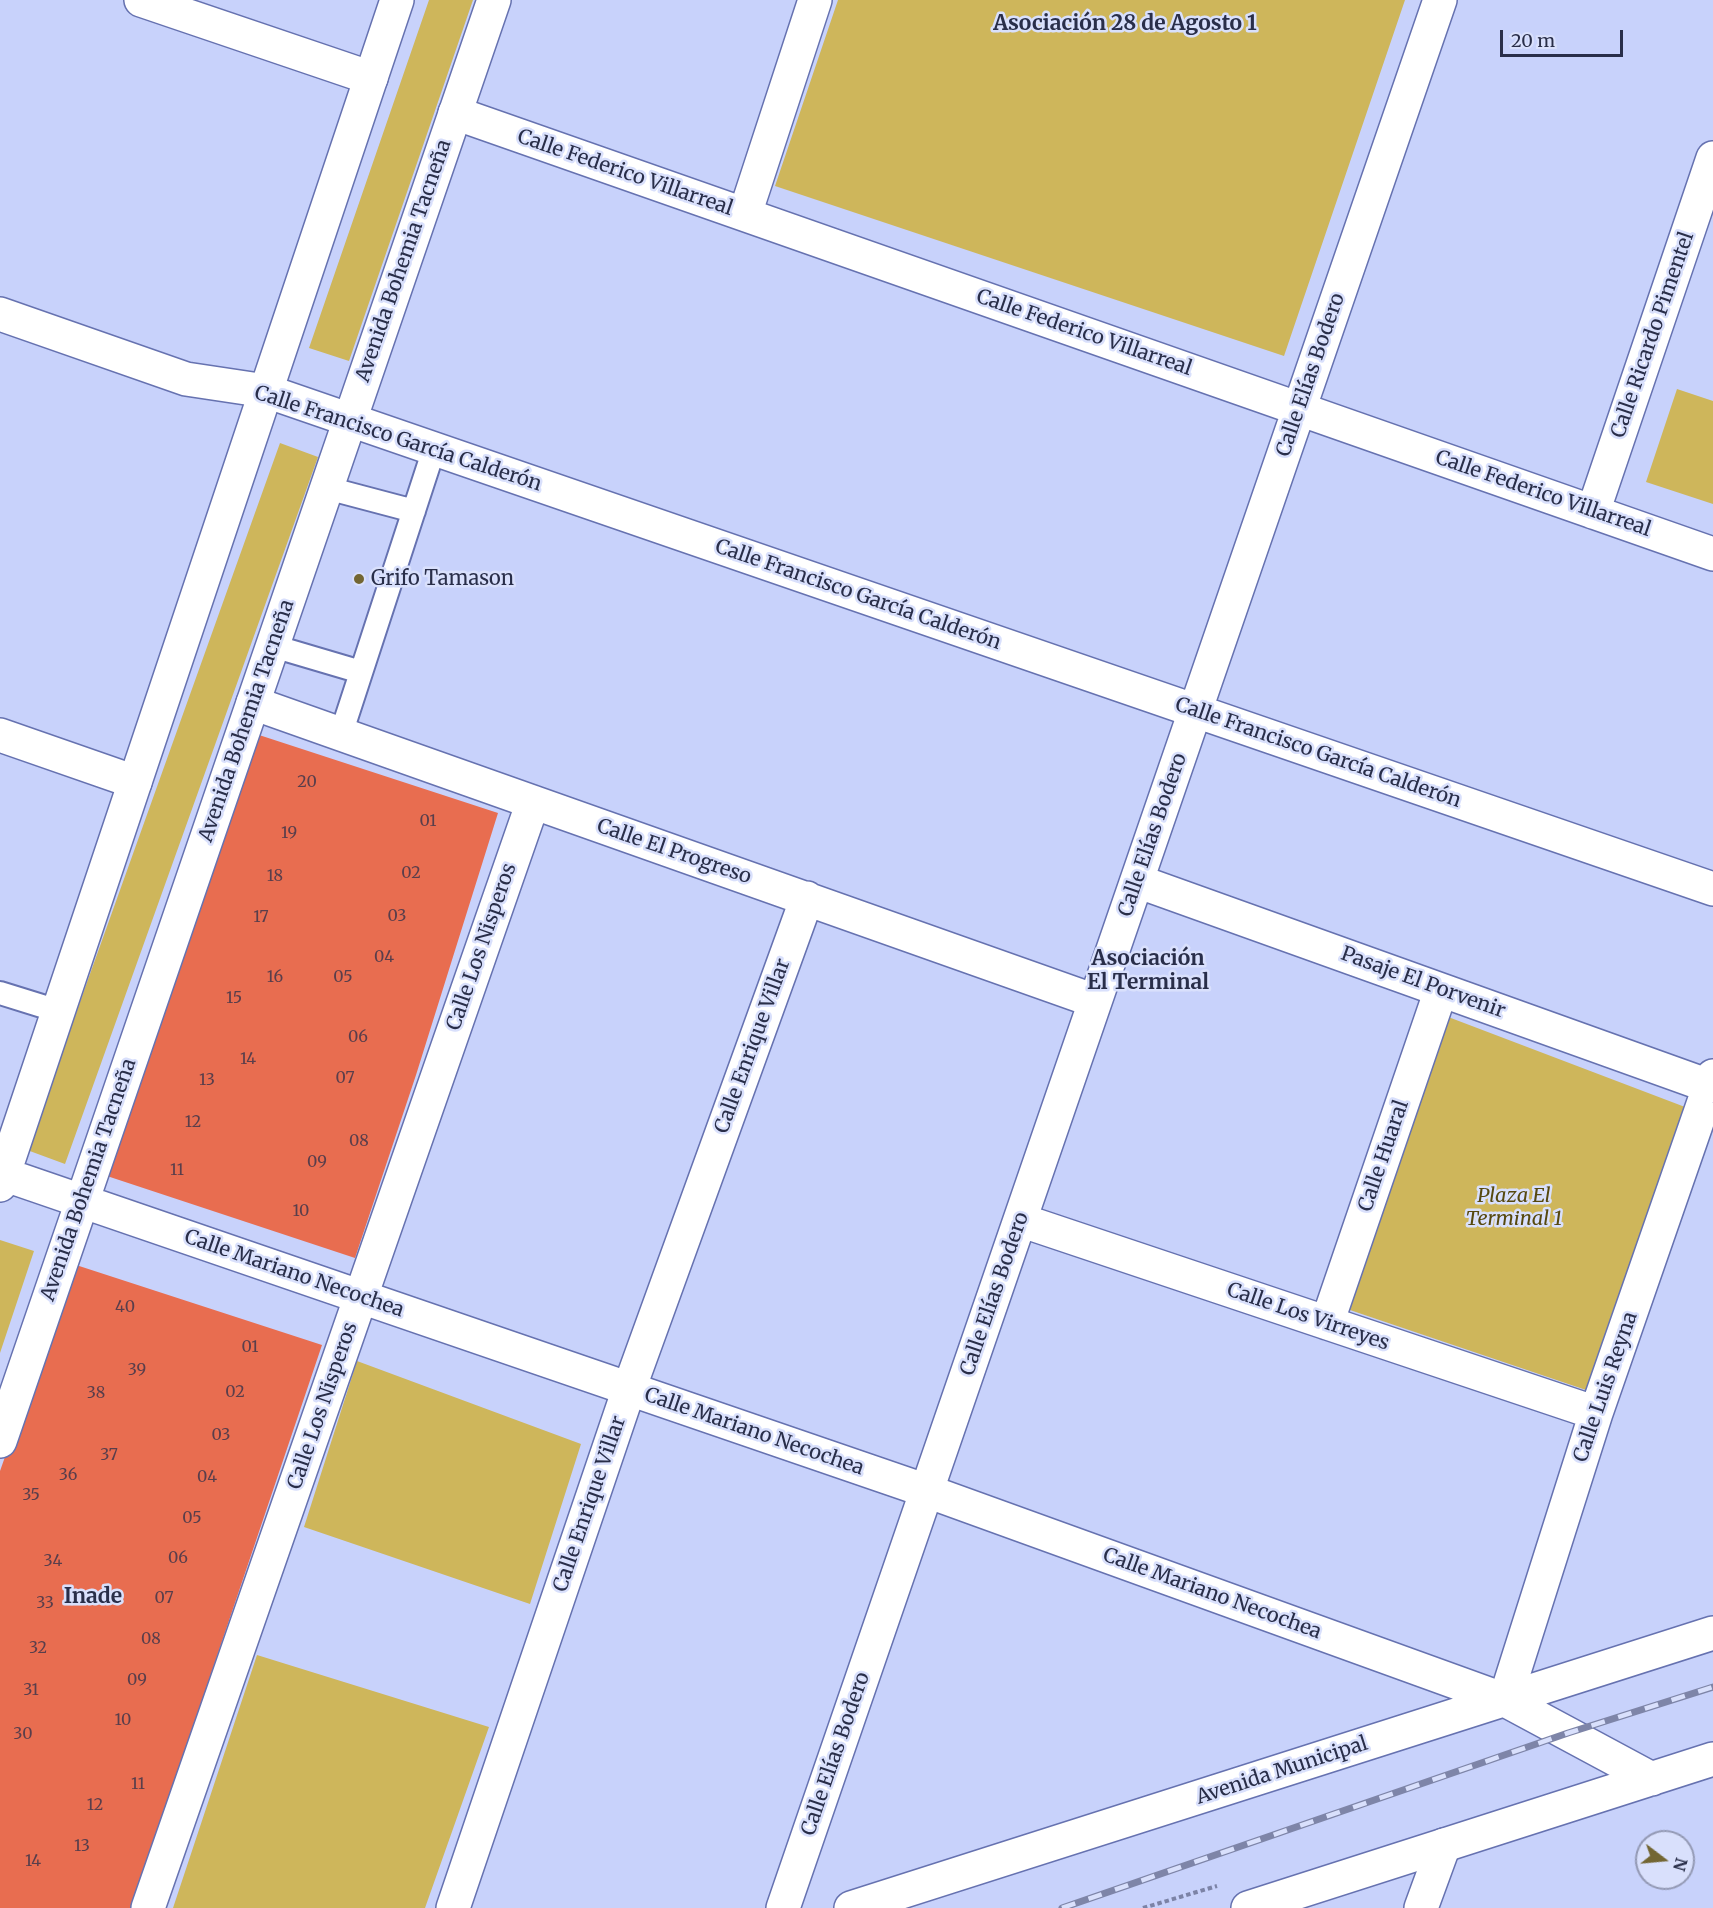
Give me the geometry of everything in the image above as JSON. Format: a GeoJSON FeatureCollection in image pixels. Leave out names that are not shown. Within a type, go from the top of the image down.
{"type":"FeatureCollection","features":[{"type":"Feature","properties":{"kind":"street"},"geometry":{"type":"LineString","coordinates":[[141,0],[371,78]]}},
{"type":"Feature","properties":{"kind":"street"},"geometry":{"type":"LineString","coordinates":[[1,1178],[397,0]]}},
{"type":"Feature","properties":{"kind":"street","name":"Avenida Bohemia Tacneña"},"geometry":{"type":"LineString","coordinates":[[0,1441],[494,0]]}},
{"type":"Feature","properties":{"kind":"street"},"geometry":{"type":"LineString","coordinates":[[744,214],[815,0]]}},
{"type":"Feature","properties":{"kind":"street","name":"Calle Elías Bodero"},"geometry":{"type":"LineString","coordinates":[[783,1908],[1440,0]]}},
{"type":"Feature","properties":{"kind":"street","name":"Calle Federico Villarreal"},"geometry":{"type":"LineString","coordinates":[[455,113],[1713,554]]}},
{"type":"Feature","properties":{"kind":"street","name":"Calle Ricardo Pimentel"},"geometry":{"type":"LineString","coordinates":[[1593,512],[1713,158]]}},
{"type":"Feature","properties":{"kind":"street","name":"Calle Francisco García Calderón"},"geometry":{"type":"LineString","coordinates":[[0,314],[186,379],[266,391],[1713,889]]}},
{"type":"Feature","properties":{"kind":"street","name":"Calle El Progreso"},"geometry":{"type":"LineString","coordinates":[[254,703],[1095,1001]]}},
{"type":"Feature","properties":{"kind":"street"},"geometry":{"type":"LineString","coordinates":[[0,735],[135,782]]}},
{"type":"Feature","properties":{"kind":"street","name":"Calle Los Nisperos"},"geometry":{"type":"LineString","coordinates":[[148,1908],[533,802]]}},
{"type":"Feature","properties":{"kind":"street","name":"Pasaje El Porvenir"},"geometry":{"type":"LineString","coordinates":[[1137,881],[1441,990],[1711,1081]]}},
{"type":"Feature","properties":{"kind":"street","name":"Calle Enrique Villar"},"geometry":{"type":"LineString","coordinates":[[453,1908],[629,1389],[807,898]]}},
{"type":"Feature","properties":{"kind":"street","name":"Calle Huaral"},"geometry":{"type":"LineString","coordinates":[[1327,1323],[1441,990]]}},
{"type":"Feature","properties":{"kind":"street","name":"Calle Luis Reyna"},"geometry":{"type":"LineString","coordinates":[[1504,1700],[1596,1413],[1711,1081]]}},
{"type":"Feature","properties":{"kind":"street","name":"Calle Mariano Necochea"},"geometry":{"type":"LineString","coordinates":[[1,1178],[82,1201],[927,1491],[1504,1700],[1652,1779]]}},
{"type":"Feature","properties":{"kind":"street","name":"Calle Los Virreyes"},"geometry":{"type":"LineString","coordinates":[[1020,1220],[1596,1413]]}},
{"type":"Feature","properties":{"kind":"street","name":"Avenida Municipal"},"geometry":{"type":"LineString","coordinates":[[851,1908],[1713,1633]]}},
{"type":"Feature","properties":{"kind":"street"},"geometry":{"type":"LineString","coordinates":[[1248,1908],[1713,1759]]}},
{"type":"Feature","properties":{"kind":"street"},"geometry":{"type":"LineString","coordinates":[[1421,1908],[1444,1845]]}},
{"type":"Feature","properties":{"kind":"lane"},"geometry":{"type":"LineString","coordinates":[[341,734],[434,449]]}},
{"type":"Feature","properties":{"kind":"lane"},"geometry":{"type":"LineString","coordinates":[[327,488],[414,511]]}},
{"type":"Feature","properties":{"kind":"lane"},"geometry":{"type":"LineString","coordinates":[[273,646],[361,672]]}},
{"type":"Feature","properties":{"kind":"lane"},"geometry":{"type":"LineString","coordinates":[[0,993],[58,1011]]}},
{"type":"Feature","properties":{"kind":"green space"},"geometry":{"type":"Polygon","coordinates":[[[429,0],[473,0],[349,361],[309,348],[429,0]]]}},
{"type":"Feature","properties":{"kind":"green space"},"geometry":{"type":"Polygon","coordinates":[[[838,0],[1405,0],[1284,356],[775,186],[838,0]]]}},
{"type":"Feature","properties":{"kind":"green space"},"geometry":{"type":"Polygon","coordinates":[[[1677,389],[1713,401],[1713,504],[1646,482],[1677,389]]]}},
{"type":"Feature","properties":{"kind":"green space"},"geometry":{"type":"Polygon","coordinates":[[[280,443],[318,457],[65,1164],[27,1150],[280,443]]]}},
{"type":"Feature","properties":{"kind":"green space","name":"Plaza El Terminal 1"},"geometry":{"type":"Polygon","coordinates":[[[1443,1015],[1685,1107],[1589,1391],[1344,1308],[1443,1015]]]}},
{"type":"Feature","properties":{"kind":"green space"},"geometry":{"type":"Polygon","coordinates":[[[0,1240],[34,1251],[0,1353],[0,1240]]]}},
{"type":"Feature","properties":{"kind":"green space"},"geometry":{"type":"Polygon","coordinates":[[[357,1361],[581,1444],[530,1604],[304,1527],[357,1361]]]}},
{"type":"Feature","properties":{"kind":"green space"},"geometry":{"type":"Polygon","coordinates":[[[257,1655],[489,1727],[425,1908],[173,1908],[257,1655]]]}},
{"type":"Feature","properties":{"kind":"building"},"geometry":{"type":"Polygon","coordinates":[[[256,734],[498,813],[416,1075],[355,1258],[107,1176],[256,734]]]}},
{"type":"Feature","properties":{"kind":"building"},"geometry":{"type":"Polygon","coordinates":[[[73,1264],[322,1345],[132,1908],[0,1908],[0,1471],[73,1264]]]}},
{"type":"Feature","properties":{"kind":"railway"},"geometry":{"type":"LineString","coordinates":[[1062,1908],[1568,1733],[1713,1687]]}},
{"type":"Feature","properties":{"kind":"place","name":"Grifo Tamason"},"geometry":{"type":"Point","coordinates":[359,579]}},
{"type":"Feature","properties":{"kind":"district","name":"Asociación 28 de Agosto 1"},"geometry":{"type":"Point","coordinates":[1125,24]}},
{"type":"Feature","properties":{"kind":"district","name":"Asociación El Terminal"},"geometry":{"type":"Point","coordinates":[1148,971]}},
{"type":"Feature","properties":{"kind":"district","name":"Inade"},"geometry":{"type":"Point","coordinates":[93,1597]}}]}
